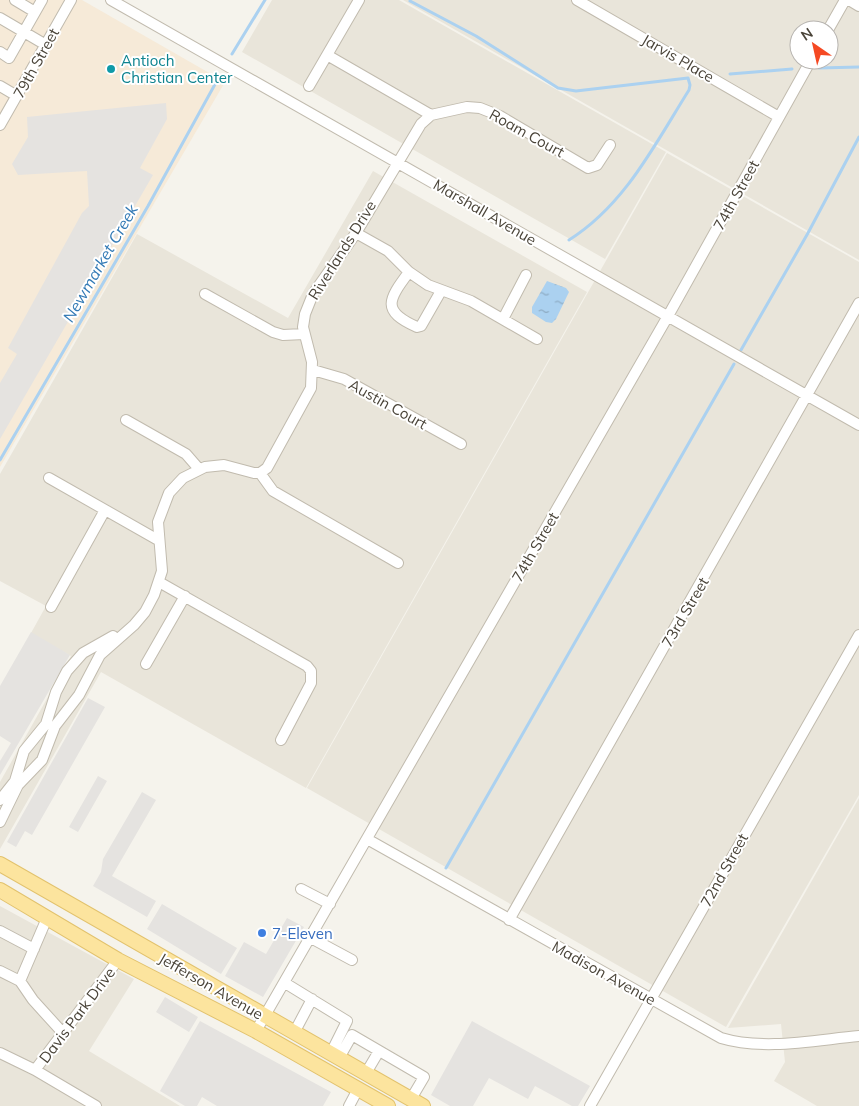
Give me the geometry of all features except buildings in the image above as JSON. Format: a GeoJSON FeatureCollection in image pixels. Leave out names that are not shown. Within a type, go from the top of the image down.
{"type":"FeatureCollection","features":[{"type":"Feature","properties":{"kind":"main road","name":"Jefferson Avenue"},"geometry":{"type":"LineString","coordinates":[[0,864],[417,1103]]}},
{"type":"Feature","properties":{"kind":"main road","name":"Jefferson Avenue"},"geometry":{"type":"LineString","coordinates":[[0,890],[118,960],[256,1031],[388,1106]]}},
{"type":"Feature","properties":{"kind":"street"},"geometry":{"type":"LineString","coordinates":[[16,0],[35,12]]}},
{"type":"Feature","properties":{"kind":"street"},"geometry":{"type":"LineString","coordinates":[[0,52],[9,58],[42,0]]}},
{"type":"Feature","properties":{"kind":"street","name":"79th Street"},"geometry":{"type":"LineString","coordinates":[[0,125],[71,0]]}},
{"type":"Feature","properties":{"kind":"street","name":"Marshall Avenue"},"geometry":{"type":"LineString","coordinates":[[111,0],[859,425]]}},
{"type":"Feature","properties":{"kind":"street"},"geometry":{"type":"LineString","coordinates":[[309,86],[359,0]]}},
{"type":"Feature","properties":{"kind":"street","name":"Jarvis Place"},"geometry":{"type":"LineString","coordinates":[[577,0],[779,117]]}},
{"type":"Feature","properties":{"kind":"street"},"geometry":{"type":"LineString","coordinates":[[834,20],[845,0]]}},
{"type":"Feature","properties":{"kind":"street"},"geometry":{"type":"LineString","coordinates":[[849,0],[859,6]]}},
{"type":"Feature","properties":{"kind":"street"},"geometry":{"type":"LineString","coordinates":[[0,18],[46,45]]}},
{"type":"Feature","properties":{"kind":"street"},"geometry":{"type":"LineString","coordinates":[[327,54],[431,114],[414,133],[397,162]]}},
{"type":"Feature","properties":{"kind":"street","name":"74th Street"},"geometry":{"type":"LineString","coordinates":[[256,1031],[668,316],[805,70]]}},
{"type":"Feature","properties":{"kind":"street"},"geometry":{"type":"LineString","coordinates":[[0,86],[17,96]]}},
{"type":"Feature","properties":{"kind":"street","name":"Roam Court"},"geometry":{"type":"LineString","coordinates":[[431,114],[468,107],[480,108],[500,116],[588,168],[597,165],[610,145]]}},
{"type":"Feature","properties":{"kind":"street","name":"Riverlands Drive"},"geometry":{"type":"LineString","coordinates":[[260,473],[267,468],[297,416],[310,388],[313,370],[304,334],[305,314],[313,294],[356,233],[397,162]]}},
{"type":"Feature","properties":{"kind":"street"},"geometry":{"type":"LineString","coordinates":[[356,233],[388,251],[409,272],[428,285],[464,298],[537,339]]}},
{"type":"Feature","properties":{"kind":"street"},"geometry":{"type":"LineString","coordinates":[[409,272],[391,302],[391,308],[398,317],[418,327],[421,326],[441,291]]}},
{"type":"Feature","properties":{"kind":"street"},"geometry":{"type":"LineString","coordinates":[[503,319],[526,275]]}},
{"type":"Feature","properties":{"kind":"street"},"geometry":{"type":"LineString","coordinates":[[205,294],[273,332],[283,335],[304,334]]}},
{"type":"Feature","properties":{"kind":"street","name":"73rd Street"},"geometry":{"type":"LineString","coordinates":[[510,920],[859,303]]}},
{"type":"Feature","properties":{"kind":"street","name":"Austin Court"},"geometry":{"type":"LineString","coordinates":[[313,370],[344,379],[461,444]]}},
{"type":"Feature","properties":{"kind":"street"},"geometry":{"type":"LineString","coordinates":[[126,420],[186,454],[199,469]]}},
{"type":"Feature","properties":{"kind":"street"},"geometry":{"type":"LineString","coordinates":[[0,822],[18,785],[42,760],[55,726],[79,696],[96,660],[134,625],[145,612],[159,582],[162,559],[158,540],[158,522],[164,501],[173,487],[183,478],[199,469],[224,465],[260,473],[273,491],[398,563]]}},
{"type":"Feature","properties":{"kind":"street"},"geometry":{"type":"LineString","coordinates":[[49,478],[158,540]]}},
{"type":"Feature","properties":{"kind":"street"},"geometry":{"type":"LineString","coordinates":[[51,607],[105,510]]}},
{"type":"Feature","properties":{"kind":"street"},"geometry":{"type":"LineString","coordinates":[[159,582],[307,666],[311,671],[311,683],[281,740]]}},
{"type":"Feature","properties":{"kind":"street"},"geometry":{"type":"LineString","coordinates":[[146,664],[185,596]]}},
{"type":"Feature","properties":{"kind":"street"},"geometry":{"type":"LineString","coordinates":[[0,800],[15,781],[20,761],[29,742],[46,724],[56,692],[67,671],[83,653],[134,625]]}},
{"type":"Feature","properties":{"kind":"street","name":"72nd Street"},"geometry":{"type":"LineString","coordinates":[[590,1106],[859,635]]}},
{"type":"Feature","properties":{"kind":"street","name":"Madison Avenue"},"geometry":{"type":"LineString","coordinates":[[367,838],[712,1034],[740,1043],[760,1044],[859,1036]]}},
{"type":"Feature","properties":{"kind":"street"},"geometry":{"type":"LineString","coordinates":[[301,889],[330,904]]}},
{"type":"Feature","properties":{"kind":"street"},"geometry":{"type":"LineString","coordinates":[[20,981],[47,918]]}},
{"type":"Feature","properties":{"kind":"street"},"geometry":{"type":"LineString","coordinates":[[0,931],[34,949]]}},
{"type":"Feature","properties":{"kind":"street"},"geometry":{"type":"LineString","coordinates":[[310,938],[352,960]]}},
{"type":"Feature","properties":{"kind":"street","name":"Davis Park Drive"},"geometry":{"type":"LineString","coordinates":[[35,1070],[118,960]]}},
{"type":"Feature","properties":{"kind":"street"},"geometry":{"type":"LineString","coordinates":[[0,971],[20,981],[33,1000],[62,1032]]}},
{"type":"Feature","properties":{"kind":"street"},"geometry":{"type":"LineString","coordinates":[[285,983],[347,1021],[335,1056]]}},
{"type":"Feature","properties":{"kind":"street"},"geometry":{"type":"LineString","coordinates":[[294,1033],[312,999]]}},
{"type":"Feature","properties":{"kind":"street"},"geometry":{"type":"LineString","coordinates":[[335,1056],[352,1035],[424,1076],[417,1103]]}},
{"type":"Feature","properties":{"kind":"street"},"geometry":{"type":"LineString","coordinates":[[366,1073],[379,1051]]}},
{"type":"Feature","properties":{"kind":"street"},"geometry":{"type":"LineString","coordinates":[[0,1053],[35,1070],[96,1106]]}},
{"type":"Feature","properties":{"kind":"street"},"geometry":{"type":"LineString","coordinates":[[349,1106],[358,1089]]}},
{"type":"Feature","properties":{"kind":"shaded area"},"geometry":{"type":"Polygon","coordinates":[[[0,0],[82,0],[225,82],[0,467],[0,0]]]}},
{"type":"Feature","properties":{"kind":"shaded area"},"geometry":{"type":"Polygon","coordinates":[[[272,0],[399,0],[666,152],[605,259],[242,52],[272,0]]]}},
{"type":"Feature","properties":{"kind":"shaded area"},"geometry":{"type":"Polygon","coordinates":[[[403,0],[859,0],[859,260],[403,0]]]}},
{"type":"Feature","properties":{"kind":"shaded area"},"geometry":{"type":"Polygon","coordinates":[[[166,103],[167,119],[140,168],[153,175],[0,439],[0,383],[17,354],[8,348],[82,213],[89,206],[87,171],[18,175],[12,164],[28,137],[27,117],[166,103]]]}},
{"type":"Feature","properties":{"kind":"shaded area"},"geometry":{"type":"Polygon","coordinates":[[[667,153],[859,262],[859,795],[726,1027],[307,788],[667,153]]]}},
{"type":"Feature","properties":{"kind":"shaded area"},"geometry":{"type":"Polygon","coordinates":[[[373,171],[587,292],[306,788],[101,672],[0,849],[0,782],[71,656],[31,633],[46,606],[0,581],[0,474],[137,234],[288,318],[373,171]]]}},
{"type":"Feature","properties":{"kind":"shaded area"},"geometry":{"type":"Polygon","coordinates":[[[31,632],[70,655],[0,775],[0,761],[11,743],[0,736],[0,686],[31,632]]]}},
{"type":"Feature","properties":{"kind":"shaded area"},"geometry":{"type":"Polygon","coordinates":[[[88,698],[105,707],[32,835],[25,831],[16,847],[7,842],[88,698]]]}},
{"type":"Feature","properties":{"kind":"shaded area"},"geometry":{"type":"Polygon","coordinates":[[[98,776],[107,781],[78,832],[69,827],[98,776]]]}},
{"type":"Feature","properties":{"kind":"shaded area"},"geometry":{"type":"Polygon","coordinates":[[[142,792],[156,800],[112,876],[156,901],[147,917],[93,886],[101,872],[103,859],[142,792]]]}},
{"type":"Feature","properties":{"kind":"shaded area"},"geometry":{"type":"Polygon","coordinates":[[[859,798],[859,1106],[817,1106],[774,1081],[785,1062],[781,1024],[728,1028],[859,798]]]}},
{"type":"Feature","properties":{"kind":"shaded area"},"geometry":{"type":"Polygon","coordinates":[[[162,904],[237,948],[221,974],[147,929],[162,904]]]}},
{"type":"Feature","properties":{"kind":"shaded area"},"geometry":{"type":"Polygon","coordinates":[[[0,906],[134,979],[89,1051],[180,1106],[0,1106],[0,906]]]}},
{"type":"Feature","properties":{"kind":"shaded area"},"geometry":{"type":"Polygon","coordinates":[[[287,918],[304,927],[263,997],[225,976],[244,942],[266,954],[287,918]]]}},
{"type":"Feature","properties":{"kind":"shaded area"},"geometry":{"type":"Polygon","coordinates":[[[165,997],[198,1017],[189,1032],[156,1012],[165,997]]]}},
{"type":"Feature","properties":{"kind":"shaded area"},"geometry":{"type":"Polygon","coordinates":[[[200,1021],[331,1092],[323,1106],[217,1106],[202,1097],[197,1106],[185,1106],[160,1091],[200,1021]]]}},
{"type":"Feature","properties":{"kind":"shaded area"},"geometry":{"type":"Polygon","coordinates":[[[472,1021],[590,1086],[578,1106],[572,1106],[535,1086],[528,1099],[489,1078],[473,1106],[450,1106],[431,1095],[472,1021]]]}},
{"type":"Feature","properties":{"kind":"water"},"geometry":{"type":"Polygon","coordinates":[[[547,281],[566,288],[569,292],[556,319],[552,323],[546,322],[532,313],[532,307],[547,281]]]}},
{"type":"Feature","properties":{"kind":"waterway","name":"Newmarket Creek"},"geometry":{"type":"LineString","coordinates":[[232,54],[265,0]]}},
{"type":"Feature","properties":{"kind":"waterway","name":"Newmarket Creek"},"geometry":{"type":"LineString","coordinates":[[410,1],[476,36],[558,88],[576,91],[688,78],[689,90],[637,172],[607,209],[589,226],[569,240]]}},
{"type":"Feature","properties":{"kind":"waterway","name":"Newmarket Creek"},"geometry":{"type":"LineString","coordinates":[[839,68],[859,67]]}},
{"type":"Feature","properties":{"kind":"waterway","name":"Newmarket Creek"},"geometry":{"type":"LineString","coordinates":[[730,74],[789,69]]}},
{"type":"Feature","properties":{"kind":"waterway","name":"Newmarket Creek"},"geometry":{"type":"LineString","coordinates":[[0,460],[148,206],[219,77]]}},
{"type":"Feature","properties":{"kind":"waterway"},"geometry":{"type":"LineString","coordinates":[[741,350],[808,233],[859,137]]}},
{"type":"Feature","properties":{"kind":"waterway"},"geometry":{"type":"LineString","coordinates":[[446,868],[734,364]]}},
{"type":"Feature","properties":{"kind":"place","name":"Antioch Christian Center"},"geometry":{"type":"Point","coordinates":[111,69]}},
{"type":"Feature","properties":{"kind":"place","name":"7-Eleven"},"geometry":{"type":"Point","coordinates":[262,933]}}]}
